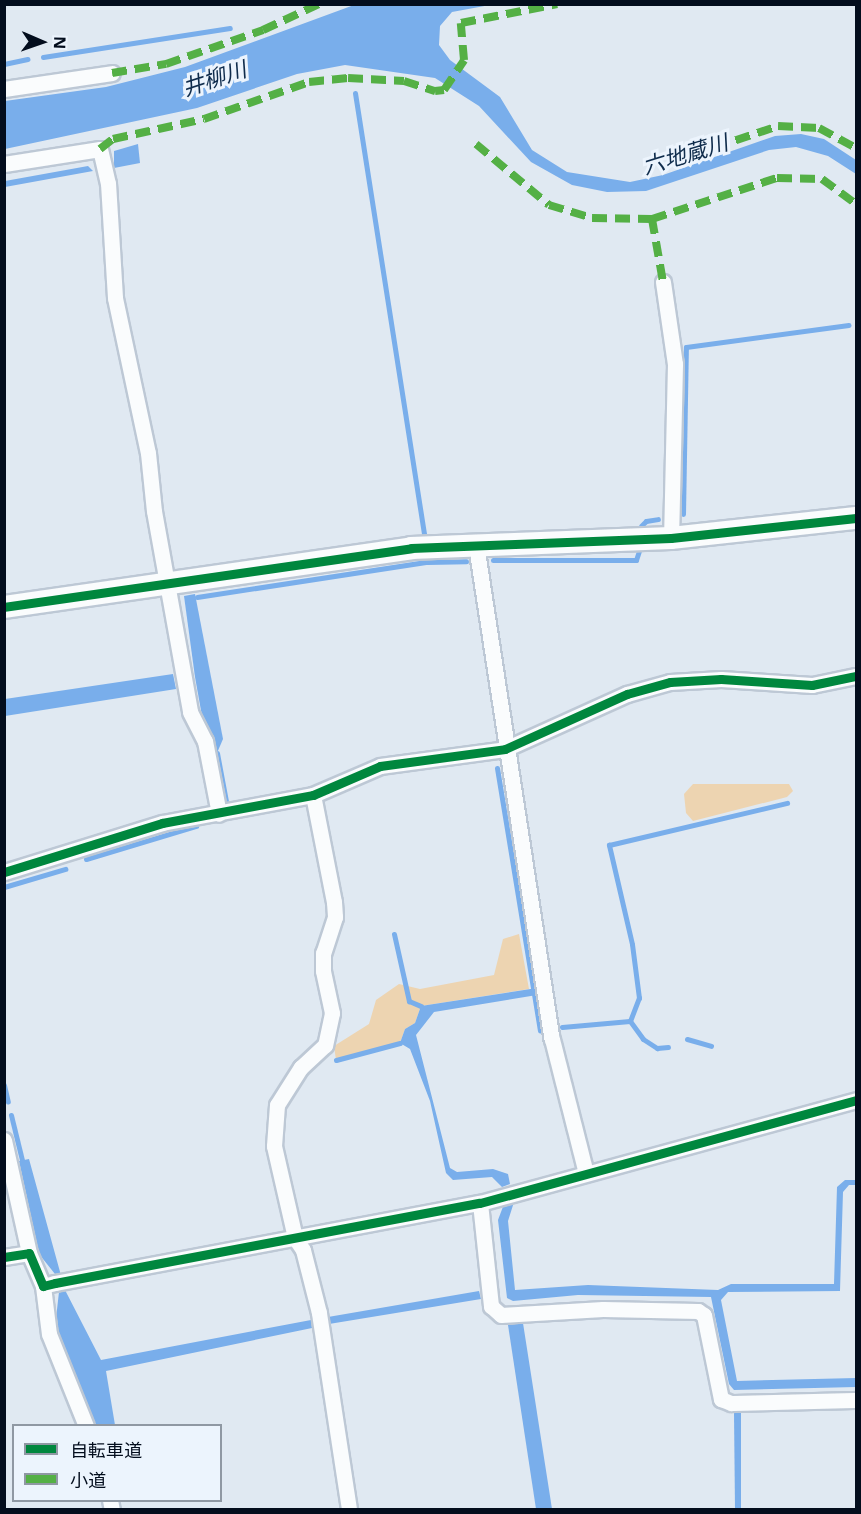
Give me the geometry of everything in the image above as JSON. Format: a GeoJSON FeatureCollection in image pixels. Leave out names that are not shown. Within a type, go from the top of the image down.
{"type":"FeatureCollection","features":[{"type":"Feature","properties":{"kind":"street"},"geometry":{"type":"LineString","coordinates":[[4,89],[112,73]]}},
{"type":"Feature","properties":{"kind":"street"},"geometry":{"type":"LineString","coordinates":[[4,164],[100,149],[108,183],[115,298],[148,453],[190,712],[205,741],[219,814]]}},
{"type":"Feature","properties":{"kind":"street"},"geometry":{"type":"LineString","coordinates":[[663,282],[675,364],[671,538]]}},
{"type":"Feature","properties":{"kind":"street"},"geometry":{"type":"LineString","coordinates":[[4,607],[411,548],[671,538],[856,518]]}},
{"type":"Feature","properties":{"kind":"street"},"geometry":{"type":"LineString","coordinates":[[477,545],[505,748],[552,1038],[586,1173]]}},
{"type":"Feature","properties":{"kind":"street"},"geometry":{"type":"LineString","coordinates":[[4,872],[162,823],[313,795],[380,766],[505,748],[627,694],[670,682],[721,679],[812,686],[856,676]]}},
{"type":"Feature","properties":{"kind":"street"},"geometry":{"type":"LineString","coordinates":[[313,795],[334,902],[335,917],[323,953],[322,971],[332,1013],[325,1045],[301,1067],[274,1116],[274,1146],[295,1238],[303,1250],[319,1313],[349,1509]]}},
{"type":"Feature","properties":{"kind":"street"},"geometry":{"type":"LineString","coordinates":[[55,1283],[480,1203],[856,1100]]}},
{"type":"Feature","properties":{"kind":"street"},"geometry":{"type":"LineString","coordinates":[[4,1140],[29,1253],[55,1283],[49,1334],[86,1424]]}},
{"type":"Feature","properties":{"kind":"street"},"geometry":{"type":"LineString","coordinates":[[480,1203],[491,1306],[501,1315],[603,1309],[698,1311],[704,1315],[722,1399],[731,1403],[856,1400]]}},
{"type":"Feature","properties":{"kind":"street"},"geometry":{"type":"LineString","coordinates":[[4,1257],[29,1253]]}},
{"type":"Feature","properties":{"kind":"shaded area"},"geometry":{"type":"Polygon","coordinates":[[[693,784],[789,784],[793,791],[787,797],[693,821],[686,813],[684,794],[693,784]]]}},
{"type":"Feature","properties":{"kind":"shaded area"},"geometry":{"type":"Polygon","coordinates":[[[519,934],[529,989],[421,1006],[415,1023],[405,1029],[400,1043],[336,1060],[334,1046],[369,1024],[376,1000],[399,984],[420,989],[494,975],[503,939],[519,934]]]}},
{"type":"Feature","properties":{"kind":"water","name":"井柳川"},"geometry":{"type":"Polygon","coordinates":[[[354,5],[490,5],[452,12],[440,26],[439,45],[450,60],[500,97],[532,150],[567,172],[630,182],[663,175],[775,136],[801,134],[824,139],[856,160],[856,174],[828,156],[796,147],[769,150],[646,191],[607,192],[572,185],[531,162],[479,106],[435,78],[345,65],[297,74],[197,108],[5,149],[5,101],[106,87],[185,67],[354,5]]]}},
{"type":"Feature","properties":{"kind":"water"},"geometry":{"type":"Polygon","coordinates":[[[138,144],[140,163],[114,168],[114,151],[138,144]]]}},
{"type":"Feature","properties":{"kind":"water"},"geometry":{"type":"Polygon","coordinates":[[[88,166],[93,171],[5,187],[5,181],[88,166]]]}},
{"type":"Feature","properties":{"kind":"water"},"geometry":{"type":"Polygon","coordinates":[[[195,594],[223,739],[217,753],[202,716],[195,677],[184,596],[195,594]]]}},
{"type":"Feature","properties":{"kind":"water"},"geometry":{"type":"Polygon","coordinates":[[[173,674],[176,689],[5,716],[5,699],[173,674]]]}},
{"type":"Feature","properties":{"kind":"water"},"geometry":{"type":"Polygon","coordinates":[[[537,988],[537,995],[434,1012],[416,1035],[450,1168],[457,1172],[493,1169],[508,1174],[510,1184],[502,1187],[492,1177],[453,1180],[446,1173],[430,1101],[410,1049],[400,1043],[405,1029],[415,1023],[421,1006],[537,988]]]}},
{"type":"Feature","properties":{"kind":"water"},"geometry":{"type":"Polygon","coordinates":[[[29,1159],[65,1290],[101,1360],[311,1320],[312,1328],[106,1371],[115,1424],[96,1424],[55,1327],[59,1292],[55,1274],[39,1254],[19,1161],[29,1159]]]}},
{"type":"Feature","properties":{"kind":"water"},"geometry":{"type":"Polygon","coordinates":[[[845,1180],[856,1180],[856,1185],[849,1185],[843,1192],[840,1291],[728,1292],[721,1300],[737,1381],[856,1378],[856,1387],[734,1390],[729,1384],[711,1297],[578,1295],[513,1301],[507,1298],[498,1220],[504,1204],[514,1202],[508,1221],[515,1290],[588,1285],[718,1290],[731,1284],[834,1284],[837,1187],[845,1180]]]}},
{"type":"Feature","properties":{"kind":"water"},"geometry":{"type":"Polygon","coordinates":[[[479,1291],[481,1299],[329,1324],[328,1317],[479,1291]]]}},
{"type":"Feature","properties":{"kind":"water"},"geometry":{"type":"Polygon","coordinates":[[[523,1323],[552,1509],[536,1509],[508,1325],[523,1323]]]}},
{"type":"Feature","properties":{"kind":"water"},"geometry":{"type":"Polygon","coordinates":[[[734,1413],[741,1413],[741,1509],[735,1509],[734,1413]]]}},
{"type":"Feature","properties":{"kind":"waterway"},"geometry":{"type":"LineString","coordinates":[[43,57],[230,28]]}},
{"type":"Feature","properties":{"kind":"waterway"},"geometry":{"type":"LineString","coordinates":[[4,64],[27,59]]}},
{"type":"Feature","properties":{"kind":"waterway"},"geometry":{"type":"LineString","coordinates":[[355,93],[424,535]]}},
{"type":"Feature","properties":{"kind":"waterway"},"geometry":{"type":"LineString","coordinates":[[683,514],[686,347],[849,325]]}},
{"type":"Feature","properties":{"kind":"waterway"},"geometry":{"type":"LineString","coordinates":[[641,526],[646,521],[658,519]]}},
{"type":"Feature","properties":{"kind":"waterway"},"geometry":{"type":"LineString","coordinates":[[493,560],[636,560],[639,551]]}},
{"type":"Feature","properties":{"kind":"waterway"},"geometry":{"type":"LineString","coordinates":[[197,597],[427,562],[466,561]]}},
{"type":"Feature","properties":{"kind":"waterway"},"geometry":{"type":"LineString","coordinates":[[217,753],[226,801]]}},
{"type":"Feature","properties":{"kind":"waterway"},"geometry":{"type":"LineString","coordinates":[[497,768],[540,1030]]}},
{"type":"Feature","properties":{"kind":"waterway"},"geometry":{"type":"LineString","coordinates":[[630,1021],[639,998],[632,944],[609,845],[787,803]]}},
{"type":"Feature","properties":{"kind":"waterway"},"geometry":{"type":"LineString","coordinates":[[86,859],[196,826]]}},
{"type":"Feature","properties":{"kind":"waterway"},"geometry":{"type":"LineString","coordinates":[[4,887],[65,869]]}},
{"type":"Feature","properties":{"kind":"waterway"},"geometry":{"type":"LineString","coordinates":[[394,934],[409,1001],[421,1006]]}},
{"type":"Feature","properties":{"kind":"waterway"},"geometry":{"type":"LineString","coordinates":[[562,1027],[630,1021],[643,1039],[657,1048],[668,1047]]}},
{"type":"Feature","properties":{"kind":"waterway"},"geometry":{"type":"LineString","coordinates":[[687,1039],[711,1046]]}},
{"type":"Feature","properties":{"kind":"waterway"},"geometry":{"type":"LineString","coordinates":[[336,1060],[400,1043]]}},
{"type":"Feature","properties":{"kind":"waterway"},"geometry":{"type":"LineString","coordinates":[[4,1085],[8,1102]]}},
{"type":"Feature","properties":{"kind":"waterway"},"geometry":{"type":"LineString","coordinates":[[11,1115],[22,1160]]}},
{"type":"Feature","properties":{"kind":"marked path"},"geometry":{"type":"LineString","coordinates":[[112,73],[166,64],[263,30],[319,4]]}},
{"type":"Feature","properties":{"kind":"marked path"},"geometry":{"type":"LineString","coordinates":[[100,149],[113,139],[204,119],[309,82],[348,78],[404,81],[435,91],[444,90],[464,60],[461,23],[557,4]]}},
{"type":"Feature","properties":{"kind":"marked path"},"geometry":{"type":"LineString","coordinates":[[692,155],[778,126],[819,128],[856,148]]}},
{"type":"Feature","properties":{"kind":"marked path"},"geometry":{"type":"LineString","coordinates":[[476,144],[549,205],[592,218],[652,219],[777,178],[822,179],[856,204]]}},
{"type":"Feature","properties":{"kind":"marked path"},"geometry":{"type":"LineString","coordinates":[[652,219],[663,282]]}},
{"type":"Feature","properties":{"kind":"cycle path"},"geometry":{"type":"LineString","coordinates":[[4,607],[411,548],[671,538],[856,518]]}},
{"type":"Feature","properties":{"kind":"cycle path"},"geometry":{"type":"LineString","coordinates":[[4,872],[162,823],[313,795],[380,766],[505,749],[627,694],[670,682],[721,679],[812,685],[856,676]]}},
{"type":"Feature","properties":{"kind":"cycle path"},"geometry":{"type":"LineString","coordinates":[[4,1257],[29,1253],[43,1286],[480,1203],[856,1100]]}},
{"type":"Feature","properties":{"kind":"water label","name":"六地蔵川"},"geometry":{"type":"Point","coordinates":[685,154]}}]}
